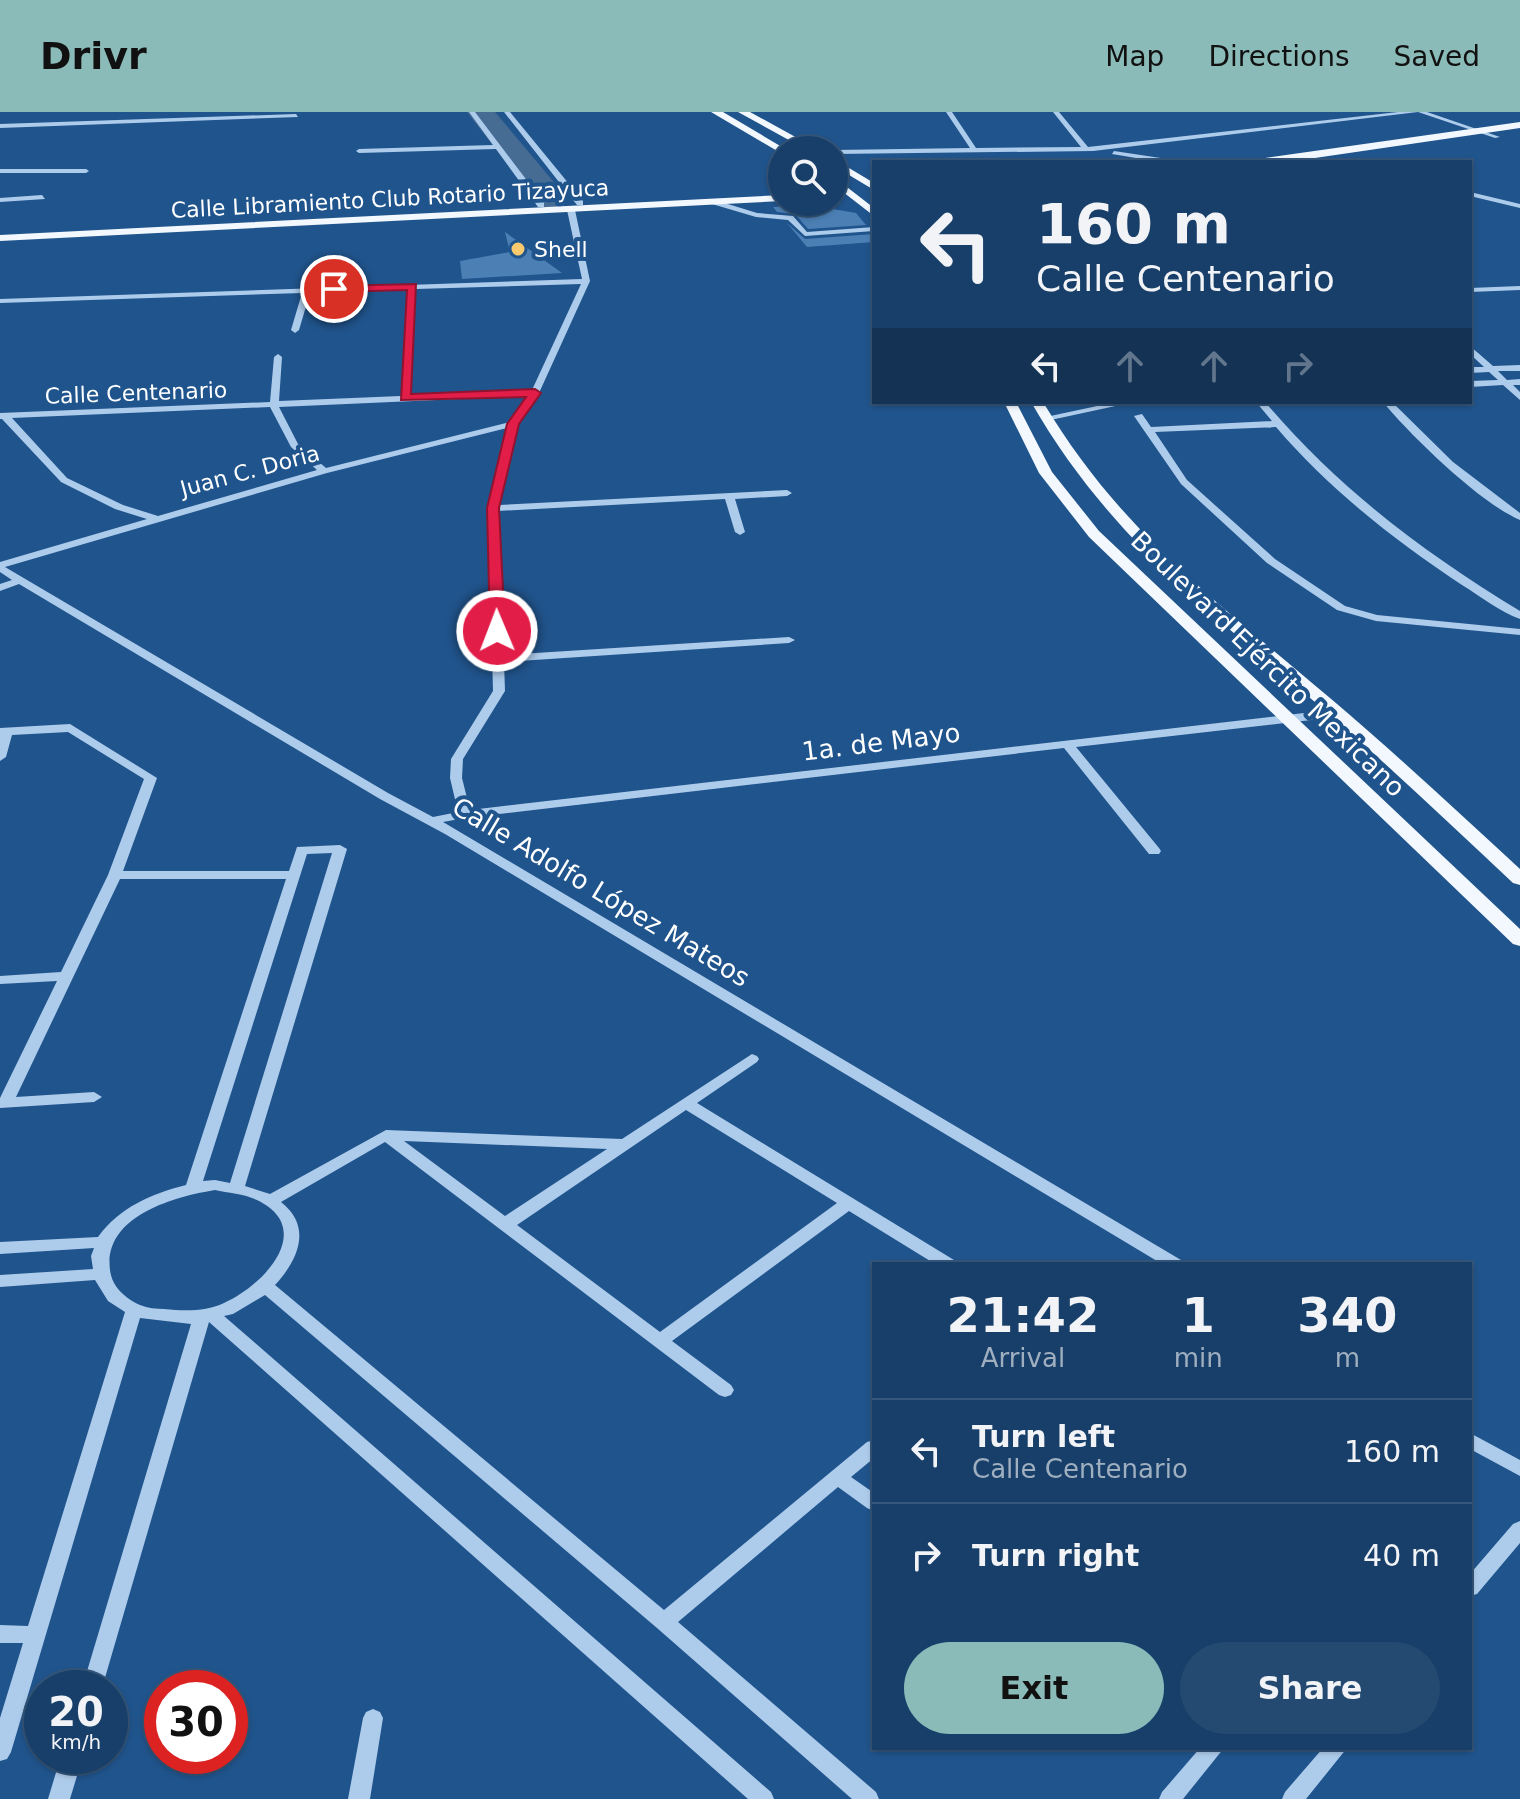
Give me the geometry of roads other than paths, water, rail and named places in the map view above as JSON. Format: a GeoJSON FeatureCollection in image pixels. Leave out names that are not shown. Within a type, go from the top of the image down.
{"type":"FeatureCollection","features":[{"type":"Feature","properties":{"kind":"main road"},"geometry":{"type":"LineString","coordinates":[[716,112],[768,142]]}},
{"type":"Feature","properties":{"kind":"main road"},"geometry":{"type":"LineString","coordinates":[[743,112],[788,136]]}},
{"type":"Feature","properties":{"kind":"main road"},"geometry":{"type":"LineString","coordinates":[[1264,160],[1520,125]]}},
{"type":"Feature","properties":{"kind":"main road"},"geometry":{"type":"LineString","coordinates":[[1338,160],[1520,132]]}},
{"type":"Feature","properties":{"kind":"main road"},"geometry":{"type":"LineString","coordinates":[[848,171],[872,187]]}},
{"type":"Feature","properties":{"kind":"main road"},"geometry":{"type":"LineString","coordinates":[[848,190],[872,188]]}},
{"type":"Feature","properties":{"kind":"main road"},"geometry":{"type":"LineString","coordinates":[[848,195],[872,212]]}},
{"type":"Feature","properties":{"kind":"main road","name":"Calle Libramiento Club Rotario Tizayuca"},"geometry":{"type":"LineString","coordinates":[[0,238],[768,196]]}},
{"type":"Feature","properties":{"kind":"main road","name":"Calle Libramiento Club Rotario Tizayuca"},"geometry":{"type":"LineString","coordinates":[[0,232],[541,205],[576,207],[715,202],[768,196]]}},
{"type":"Feature","properties":{"kind":"main road","name":"Boulevard Ejército Mexicano"},"geometry":{"type":"LineString","coordinates":[[1011,404],[1046,473],[1094,534],[1520,940]]}},
{"type":"Feature","properties":{"kind":"main road","name":"Boulevard Ejército Mexicano"},"geometry":{"type":"LineString","coordinates":[[1038,404],[1089,485],[1170,570],[1338,713],[1520,879]]}},
{"type":"Feature","properties":{"kind":"street"},"geometry":{"type":"LineString","coordinates":[[186,120],[192,112]]}},
{"type":"Feature","properties":{"kind":"street"},"geometry":{"type":"LineString","coordinates":[[472,112],[541,205]]}},
{"type":"Feature","properties":{"kind":"street"},"geometry":{"type":"LineString","coordinates":[[465,814],[456,778],[457,759],[499,691],[493,508],[513,424],[535,393],[586,281],[576,207],[507,112]]}},
{"type":"Feature","properties":{"kind":"street"},"geometry":{"type":"LineString","coordinates":[[949,112],[973,148]]}},
{"type":"Feature","properties":{"kind":"street"},"geometry":{"type":"LineString","coordinates":[[1056,112],[1090,149],[1161,160]]}},
{"type":"Feature","properties":{"kind":"street"},"geometry":{"type":"LineString","coordinates":[[848,152],[1090,149],[1418,112],[1497,137]]}},
{"type":"Feature","properties":{"kind":"street"},"geometry":{"type":"LineString","coordinates":[[0,126],[296,116]]}},
{"type":"Feature","properties":{"kind":"street"},"geometry":{"type":"LineString","coordinates":[[359,151],[499,147]]}},
{"type":"Feature","properties":{"kind":"street"},"geometry":{"type":"LineString","coordinates":[[0,171],[86,171]]}},
{"type":"Feature","properties":{"kind":"street"},"geometry":{"type":"LineString","coordinates":[[1472,194],[1520,206]]}},
{"type":"Feature","properties":{"kind":"street"},"geometry":{"type":"LineString","coordinates":[[1483,197],[1520,196]]}},
{"type":"Feature","properties":{"kind":"street"},"geometry":{"type":"LineString","coordinates":[[0,200],[42,197]]}},
{"type":"Feature","properties":{"kind":"street"},"geometry":{"type":"LineString","coordinates":[[715,202],[756,215],[790,218],[805,234],[872,229]]}},
{"type":"Feature","properties":{"kind":"street"},"geometry":{"type":"LineString","coordinates":[[0,301],[586,281]]}},
{"type":"Feature","properties":{"kind":"street"},"geometry":{"type":"LineString","coordinates":[[405,398],[412,287]]}},
{"type":"Feature","properties":{"kind":"street"},"geometry":{"type":"LineString","coordinates":[[1472,290],[1520,288]]}},
{"type":"Feature","properties":{"kind":"street"},"geometry":{"type":"LineString","coordinates":[[295,330],[307,290]]}},
{"type":"Feature","properties":{"kind":"street"},"geometry":{"type":"LineString","coordinates":[[1472,351],[1520,397]]}},
{"type":"Feature","properties":{"kind":"street"},"geometry":{"type":"LineString","coordinates":[[278,357],[274,406],[294,445],[324,471]]}},
{"type":"Feature","properties":{"kind":"street"},"geometry":{"type":"LineString","coordinates":[[1472,370],[1520,368]]}},
{"type":"Feature","properties":{"kind":"street"},"geometry":{"type":"LineString","coordinates":[[1472,384],[1520,382]]}},
{"type":"Feature","properties":{"kind":"street","name":"Calle Centenario"},"geometry":{"type":"LineString","coordinates":[[2,416],[535,393]]}},
{"type":"Feature","properties":{"kind":"street"},"geometry":{"type":"LineString","coordinates":[[1046,418],[1119,404]]}},
{"type":"Feature","properties":{"kind":"street"},"geometry":{"type":"LineString","coordinates":[[1262,404],[1324,475],[1375,519],[1455,577],[1520,616]]}},
{"type":"Feature","properties":{"kind":"street"},"geometry":{"type":"LineString","coordinates":[[1389,404],[1414,432],[1485,495],[1520,517]]}},
{"type":"Feature","properties":{"kind":"street"},"geometry":{"type":"LineString","coordinates":[[2,416],[64,480],[119,507],[154,518]]}},
{"type":"Feature","properties":{"kind":"street"},"geometry":{"type":"LineString","coordinates":[[1139,416],[1184,482],[1271,561],[1341,608],[1376,618],[1520,632]]}},
{"type":"Feature","properties":{"kind":"street","name":"Juan C. Doria"},"geometry":{"type":"LineString","coordinates":[[0,566],[154,518],[324,471],[513,424]]}},
{"type":"Feature","properties":{"kind":"street"},"geometry":{"type":"LineString","coordinates":[[1148,430],[1277,424]]}},
{"type":"Feature","properties":{"kind":"street"},"geometry":{"type":"LineString","coordinates":[[493,508],[787,493]]}},
{"type":"Feature","properties":{"kind":"street"},"geometry":{"type":"LineString","coordinates":[[729,496],[740,532]]}},
{"type":"Feature","properties":{"kind":"street","name":"Calle Adolfo López Mateos"},"geometry":{"type":"LineString","coordinates":[[0,566],[1172,1262]]}},
{"type":"Feature","properties":{"kind":"street"},"geometry":{"type":"LineString","coordinates":[[0,588],[20,580]]}},
{"type":"Feature","properties":{"kind":"street"},"geometry":{"type":"LineString","coordinates":[[498,659],[789,640]]}},
{"type":"Feature","properties":{"kind":"street","name":"1a. de Mayo"},"geometry":{"type":"LineString","coordinates":[[431,821],[465,814],[1338,713]]}},
{"type":"Feature","properties":{"kind":"street"},"geometry":{"type":"LineString","coordinates":[[0,757],[3,732],[70,728],[151,778],[115,875],[3,1103]]}},
{"type":"Feature","properties":{"kind":"street"},"geometry":{"type":"LineString","coordinates":[[1068,745],[1154,851]]}},
{"type":"Feature","properties":{"kind":"street"},"geometry":{"type":"LineString","coordinates":[[193,1187],[302,850],[340,849],[237,1187]]}},
{"type":"Feature","properties":{"kind":"street"},"geometry":{"type":"LineString","coordinates":[[115,875],[294,875]]}},
{"type":"Feature","properties":{"kind":"street"},"geometry":{"type":"LineString","coordinates":[[0,980],[66,976]]}},
{"type":"Feature","properties":{"kind":"street"},"geometry":{"type":"LineString","coordinates":[[506,1224],[752,1059]]}},
{"type":"Feature","properties":{"kind":"street"},"geometry":{"type":"LineString","coordinates":[[3,1103],[94,1097]]}},
{"type":"Feature","properties":{"kind":"street"},"geometry":{"type":"LineString","coordinates":[[686,1103],[945,1262]]}},
{"type":"Feature","properties":{"kind":"street"},"geometry":{"type":"LineString","coordinates":[[272,1200],[386,1135],[625,1144]]}},
{"type":"Feature","properties":{"kind":"street"},"geometry":{"type":"LineString","coordinates":[[386,1135],[725,1390]]}},
{"type":"Feature","properties":{"kind":"street"},"geometry":{"type":"LineString","coordinates":[[193,1187],[237,1187],[272,1200],[291,1225],[293,1240],[289,1256],[266,1287],[247,1300],[206,1315],[166,1317],[134,1310],[107,1288],[101,1274],[100,1258],[116,1226],[150,1201],[193,1187]]}},
{"type":"Feature","properties":{"kind":"street"},"geometry":{"type":"LineString","coordinates":[[660,1341],[849,1203]]}},
{"type":"Feature","properties":{"kind":"street"},"geometry":{"type":"LineString","coordinates":[[0,1248],[106,1242]]}},
{"type":"Feature","properties":{"kind":"street"},"geometry":{"type":"LineString","coordinates":[[0,1281],[101,1274]]}},
{"type":"Feature","properties":{"kind":"street"},"geometry":{"type":"LineString","coordinates":[[266,1287],[664,1622],[868,1799]]}},
{"type":"Feature","properties":{"kind":"street"},"geometry":{"type":"LineString","coordinates":[[0,1752],[134,1310]]}},
{"type":"Feature","properties":{"kind":"street"},"geometry":{"type":"LineString","coordinates":[[98,1670],[206,1315]]}},
{"type":"Feature","properties":{"kind":"street"},"geometry":{"type":"LineString","coordinates":[[206,1315],[763,1799]]}},
{"type":"Feature","properties":{"kind":"street"},"geometry":{"type":"LineString","coordinates":[[1472,1444],[1520,1469]]}},
{"type":"Feature","properties":{"kind":"street"},"geometry":{"type":"LineString","coordinates":[[664,1622],[872,1449]]}},
{"type":"Feature","properties":{"kind":"street"},"geometry":{"type":"LineString","coordinates":[[838,1477],[872,1502]]}},
{"type":"Feature","properties":{"kind":"street"},"geometry":{"type":"LineString","coordinates":[[1472,1585],[1520,1529]]}},
{"type":"Feature","properties":{"kind":"street"},"geometry":{"type":"LineString","coordinates":[[0,1634],[36,1635]]}},
{"type":"Feature","properties":{"kind":"street"},"geometry":{"type":"LineString","coordinates":[[359,1799],[373,1718]]}},
{"type":"Feature","properties":{"kind":"street"},"geometry":{"type":"LineString","coordinates":[[1170,1799],[1211,1750]]}},
{"type":"Feature","properties":{"kind":"street"},"geometry":{"type":"LineString","coordinates":[[1293,1799],[1334,1750]]}},
{"type":"Feature","properties":{"kind":"street"},"geometry":{"type":"LineString","coordinates":[[59,1799],[67,1774]]}},
{"type":"Feature","properties":{"kind":"waterway"},"geometry":{"type":"LineString","coordinates":[[481,112],[552,200]]}},
{"type":"Feature","properties":{"kind":"place","name":"Shell"},"geometry":{"type":"Point","coordinates":[518,249]}}]}
